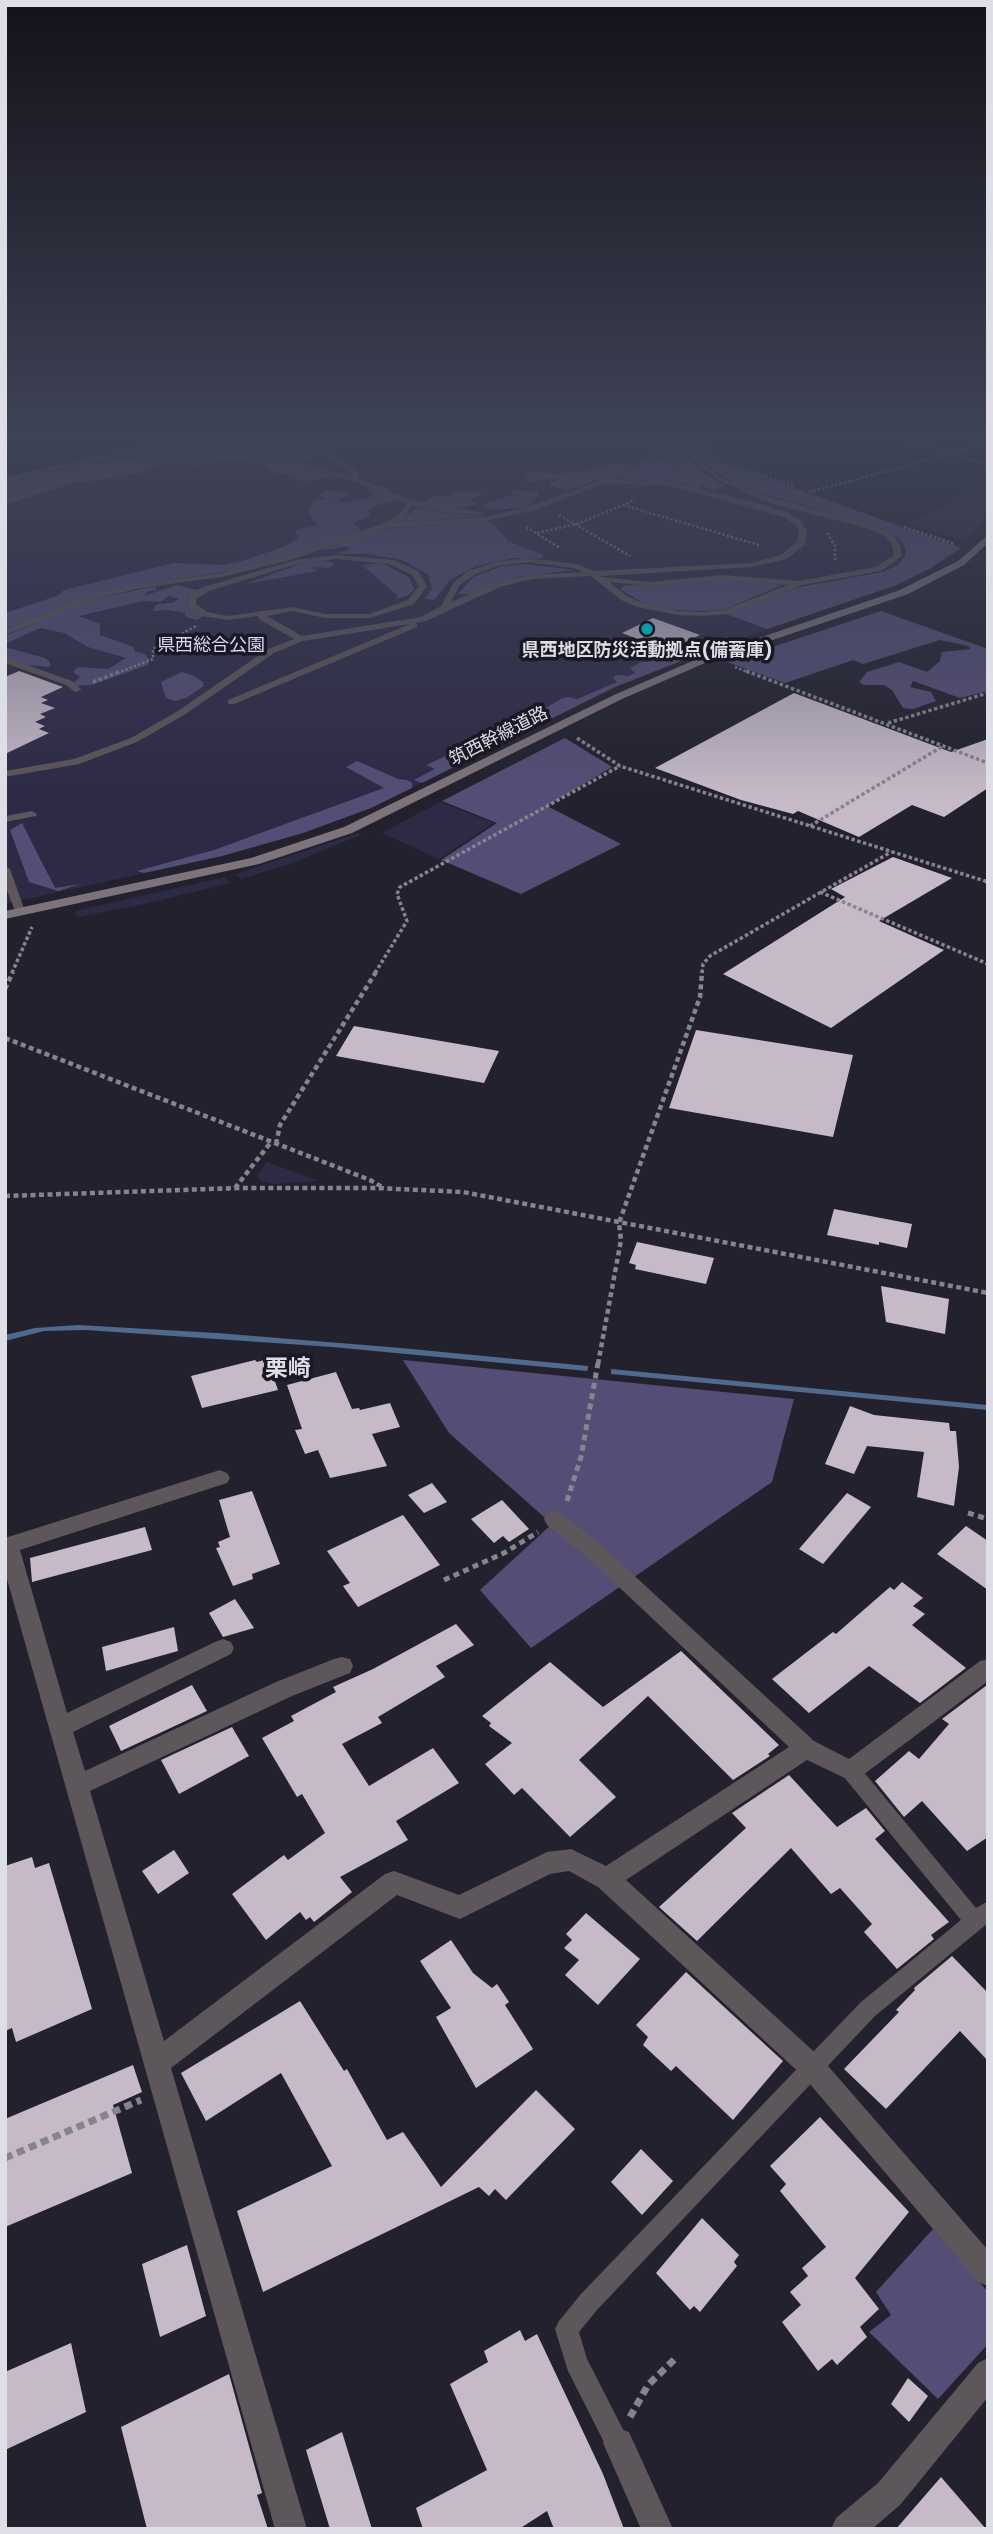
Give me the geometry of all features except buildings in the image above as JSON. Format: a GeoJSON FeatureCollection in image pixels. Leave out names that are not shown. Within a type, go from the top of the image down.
{"type":"FeatureCollection","features":[{"type":"Feature","properties":{"kind":"street","name":"筑西幹線道路"},"geometry":{"type":"LineString","coordinates":[[5,915],[254,861],[323,839],[386,813],[618,697],[711,658],[904,592],[964,559]]}},
{"type":"Feature","properties":{"kind":"street"},"geometry":{"type":"LineString","coordinates":[[220,1478],[7,1545],[291,2529]]}},
{"type":"Feature","properties":{"kind":"street"},"geometry":{"type":"LineString","coordinates":[[554,1519],[594,1551],[806,1748],[851,1771],[988,1668]]}},
{"type":"Feature","properties":{"kind":"street"},"geometry":{"type":"LineString","coordinates":[[60,1727],[223,1648]]}},
{"type":"Feature","properties":{"kind":"street"},"geometry":{"type":"LineString","coordinates":[[77,1786],[285,1689],[342,1666]]}},
{"type":"Feature","properties":{"kind":"street"},"geometry":{"type":"LineString","coordinates":[[607,1879],[806,1748]]}},
{"type":"Feature","properties":{"kind":"street"},"geometry":{"type":"LineString","coordinates":[[156,2063],[394,1882],[460,1907],[547,1863],[572,1860],[607,1879],[813,2068],[988,2272]]}},
{"type":"Feature","properties":{"kind":"street"},"geometry":{"type":"LineString","coordinates":[[847,2529],[889,2494],[988,2372]]}},
{"type":"Feature","properties":{"kind":"street"},"geometry":{"type":"LineString","coordinates":[[618,2443],[657,2529]]}},
{"type":"Feature","properties":{"kind":"lane"},"geometry":{"type":"LineString","coordinates":[[5,633],[93,597],[140,586],[257,567],[281,559]]}},
{"type":"Feature","properties":{"kind":"lane"},"geometry":{"type":"LineString","coordinates":[[314,559],[296,562],[206,589],[192,598],[192,605],[197,610],[217,617],[238,618],[292,609],[325,616],[370,616],[411,602],[423,586],[415,573],[391,562],[366,559]]}},
{"type":"Feature","properties":{"kind":"lane"},"geometry":{"type":"LineString","coordinates":[[232,702],[406,631],[443,607],[516,580],[591,572],[751,565],[771,559]]}},
{"type":"Feature","properties":{"kind":"lane"},"geometry":{"type":"LineString","coordinates":[[600,579],[650,584],[723,577],[800,583],[878,569],[894,559]]}},
{"type":"Feature","properties":{"kind":"lane"},"geometry":{"type":"LineString","coordinates":[[443,607],[457,584],[471,573],[496,564],[527,561],[550,562],[591,572],[624,598],[640,605],[677,613],[725,612],[800,583]]}},
{"type":"Feature","properties":{"kind":"lane"},"geometry":{"type":"LineString","coordinates":[[265,612],[262,617],[301,639]]}},
{"type":"Feature","properties":{"kind":"lane"},"geometry":{"type":"LineString","coordinates":[[5,775],[76,762],[134,740],[181,713],[271,651],[301,639],[423,619]]}},
{"type":"Feature","properties":{"kind":"lane"},"geometry":{"type":"LineString","coordinates":[[5,660],[69,683],[78,690]]}},
{"type":"Feature","properties":{"kind":"lane"},"geometry":{"type":"LineString","coordinates":[[5,819],[32,814]]}},
{"type":"Feature","properties":{"kind":"lane"},"geometry":{"type":"LineString","coordinates":[[5,869],[22,911]]}},
{"type":"Feature","properties":{"kind":"lane"},"geometry":{"type":"LineString","coordinates":[[618,2443],[576,2363],[567,2329],[589,2302],[868,2009],[981,1916],[851,1771]]}},
{"type":"Feature","properties":{"kind":"path"},"geometry":{"type":"LineString","coordinates":[[633,559],[647,571]]}},
{"type":"Feature","properties":{"kind":"path"},"geometry":{"type":"LineString","coordinates":[[835,559],[836,578]]}},
{"type":"Feature","properties":{"kind":"path"},"geometry":{"type":"LineString","coordinates":[[78,690],[103,677],[121,673],[153,659],[153,649],[206,621]]}},
{"type":"Feature","properties":{"kind":"path"},"geometry":{"type":"LineString","coordinates":[[711,658],[988,763]]}},
{"type":"Feature","properties":{"kind":"path"},"geometry":{"type":"LineString","coordinates":[[886,724],[988,693]]}},
{"type":"Feature","properties":{"kind":"path"},"geometry":{"type":"LineString","coordinates":[[569,733],[620,766],[988,882]]}},
{"type":"Feature","properties":{"kind":"path"},"geometry":{"type":"LineString","coordinates":[[810,826],[944,746]]}},
{"type":"Feature","properties":{"kind":"path"},"geometry":{"type":"LineString","coordinates":[[234,1188],[274,1143],[280,1125],[407,921],[397,894],[400,887],[620,766]]}},
{"type":"Feature","properties":{"kind":"path"},"geometry":{"type":"LineString","coordinates":[[444,1580],[504,1553],[536,1534],[554,1519],[571,1494],[581,1457],[621,1240],[619,1223],[700,997],[703,964],[710,956],[891,852]]}},
{"type":"Feature","properties":{"kind":"path"},"geometry":{"type":"LineString","coordinates":[[819,892],[988,964]]}},
{"type":"Feature","properties":{"kind":"path"},"geometry":{"type":"LineString","coordinates":[[5,989],[32,927],[22,911]]}},
{"type":"Feature","properties":{"kind":"path"},"geometry":{"type":"LineString","coordinates":[[5,1038],[370,1180],[384,1189]]}},
{"type":"Feature","properties":{"kind":"path"},"geometry":{"type":"LineString","coordinates":[[5,1196],[234,1188],[463,1192],[988,1293]]}},
{"type":"Feature","properties":{"kind":"path"},"geometry":{"type":"LineString","coordinates":[[968,1513],[988,1519]]}},
{"type":"Feature","properties":{"kind":"path"},"geometry":{"type":"LineString","coordinates":[[5,2158],[164,2090]]}},
{"type":"Feature","properties":{"kind":"path"},"geometry":{"type":"LineString","coordinates":[[618,2443],[648,2385],[677,2357]]}},
{"type":"Feature","properties":{"kind":"green space","name":"県西総合公園"},"geometry":{"type":"Polygon","coordinates":[[[5,559],[944,559],[897,585],[691,656],[615,687],[371,808],[303,833],[222,856],[5,904],[5,559]]]}},
{"type":"Feature","properties":{"kind":"green space"},"geometry":{"type":"Polygon","coordinates":[[[440,802],[494,823],[439,859],[382,833],[440,802]]]}},
{"type":"Feature","properties":{"kind":"green space"},"geometry":{"type":"Polygon","coordinates":[[[362,834],[293,863],[241,879],[236,874],[362,834]]]}},
{"type":"Feature","properties":{"kind":"green space"},"geometry":{"type":"Polygon","coordinates":[[[225,877],[230,883],[145,904],[77,917],[75,911],[225,877]]]}},
{"type":"Feature","properties":{"kind":"green space"},"geometry":{"type":"Polygon","coordinates":[[[267,1162],[319,1181],[273,1184],[261,1181],[257,1175],[267,1162]]]}},
{"type":"Feature","properties":{"kind":"shaded area"},"geometry":{"type":"Polygon","coordinates":[[[273,559],[242,569],[132,586],[84,598],[5,630],[5,613],[57,596],[64,590],[174,563],[222,565],[273,559]]]}},
{"type":"Feature","properties":{"kind":"shaded area"},"geometry":{"type":"Polygon","coordinates":[[[398,559],[509,559],[476,566],[450,580],[434,600],[425,599],[432,589],[429,575],[398,559]]]}},
{"type":"Feature","properties":{"kind":"shaded area"},"geometry":{"type":"Polygon","coordinates":[[[902,559],[944,559],[897,585],[767,629],[726,614],[794,588],[883,572],[898,565],[902,559]]]}},
{"type":"Feature","properties":{"kind":"shaded area"},"geometry":{"type":"Polygon","coordinates":[[[324,560],[335,564],[329,568],[311,567],[318,571],[245,584],[300,564],[324,560]]]}},
{"type":"Feature","properties":{"kind":"shaded area"},"geometry":{"type":"Polygon","coordinates":[[[382,563],[409,577],[414,589],[408,596],[395,599],[398,596],[362,565],[382,563]]]}},
{"type":"Feature","properties":{"kind":"shaded area"},"geometry":{"type":"Polygon","coordinates":[[[524,564],[574,570],[518,577],[469,594],[458,594],[473,577],[500,567],[524,564]]]}},
{"type":"Feature","properties":{"kind":"shaded area"},"geometry":{"type":"Polygon","coordinates":[[[726,578],[782,585],[726,609],[707,611],[672,610],[643,603],[620,589],[626,585],[650,586],[726,578]]]}},
{"type":"Feature","properties":{"kind":"shaded area"},"geometry":{"type":"Polygon","coordinates":[[[178,585],[200,591],[186,600],[193,604],[193,610],[204,616],[196,620],[186,617],[185,613],[152,611],[157,604],[173,603],[179,599],[169,596],[160,602],[143,601],[79,616],[100,624],[100,635],[134,647],[134,651],[145,654],[149,659],[148,665],[92,685],[74,686],[73,683],[80,677],[73,672],[78,667],[108,669],[126,658],[88,647],[64,633],[40,628],[5,644],[5,636],[88,601],[155,586],[157,590],[149,591],[143,596],[178,585]]]}},
{"type":"Feature","properties":{"kind":"shaded area"},"geometry":{"type":"Polygon","coordinates":[[[881,611],[988,649],[988,691],[960,698],[913,681],[910,687],[931,692],[936,701],[913,709],[903,708],[892,690],[884,685],[864,685],[859,682],[867,672],[899,662],[927,672],[940,661],[942,652],[971,649],[940,640],[863,664],[853,660],[785,683],[727,662],[881,611]]]}},
{"type":"Feature","properties":{"kind":"shaded area"},"geometry":{"type":"Polygon","coordinates":[[[727,637],[730,642],[615,687],[422,783],[414,780],[435,769],[426,765],[472,744],[481,738],[478,735],[486,732],[505,734],[518,727],[514,724],[516,722],[523,720],[527,724],[537,713],[549,713],[545,708],[563,698],[577,699],[617,682],[613,678],[616,675],[629,676],[635,673],[630,668],[641,662],[648,662],[669,651],[683,651],[727,637]]]}},
{"type":"Feature","properties":{"kind":"shaded area"},"geometry":{"type":"Polygon","coordinates":[[[5,647],[45,658],[50,662],[50,667],[27,665],[5,657],[5,647]]]}},
{"type":"Feature","properties":{"kind":"shaded area"},"geometry":{"type":"Polygon","coordinates":[[[182,672],[203,682],[204,686],[186,698],[175,701],[166,698],[161,682],[182,672]]]}},
{"type":"Feature","properties":{"kind":"shaded area"},"geometry":{"type":"Polygon","coordinates":[[[565,738],[612,767],[547,806],[621,844],[521,894],[441,860],[497,823],[442,801],[565,738]]]}},
{"type":"Feature","properties":{"kind":"shaded area"},"geometry":{"type":"Polygon","coordinates":[[[357,761],[398,779],[407,780],[412,783],[412,788],[371,808],[303,833],[222,856],[144,873],[137,871],[214,850],[384,788],[346,767],[357,761]]]}},
{"type":"Feature","properties":{"kind":"shaded area"},"geometry":{"type":"Polygon","coordinates":[[[22,823],[55,888],[81,884],[58,891],[29,882],[10,830],[22,823]]]}},
{"type":"Feature","properties":{"kind":"shaded area"},"geometry":{"type":"Polygon","coordinates":[[[403,1360],[794,1399],[772,1482],[531,1648],[480,1590],[552,1524],[449,1433],[403,1360]]]}},
{"type":"Feature","properties":{"kind":"shaded area"},"geometry":{"type":"Polygon","coordinates":[[[933,2229],[988,2292],[988,2344],[938,2399],[869,2332],[891,2315],[876,2292],[933,2229]]]}},
{"type":"Feature","properties":{"kind":"water"},"geometry":{"type":"Polygon","coordinates":[[[78,1325],[401,1348],[588,1366],[588,1369],[332,1347],[86,1330],[44,1331],[5,1341],[5,1335],[35,1328],[78,1325]]]}},
{"type":"Feature","properties":{"kind":"water"},"geometry":{"type":"Polygon","coordinates":[[[611,1369],[988,1405],[988,1410],[611,1374],[611,1369]]]}},
{"type":"Feature","properties":{"kind":"place","name":"県西地区防災活動拠点(備蓄庫)"},"geometry":{"type":"Point","coordinates":[647,629]}},
{"type":"Feature","properties":{"kind":"district","name":"栗崎"},"geometry":{"type":"Point","coordinates":[288,1370]}}]}
